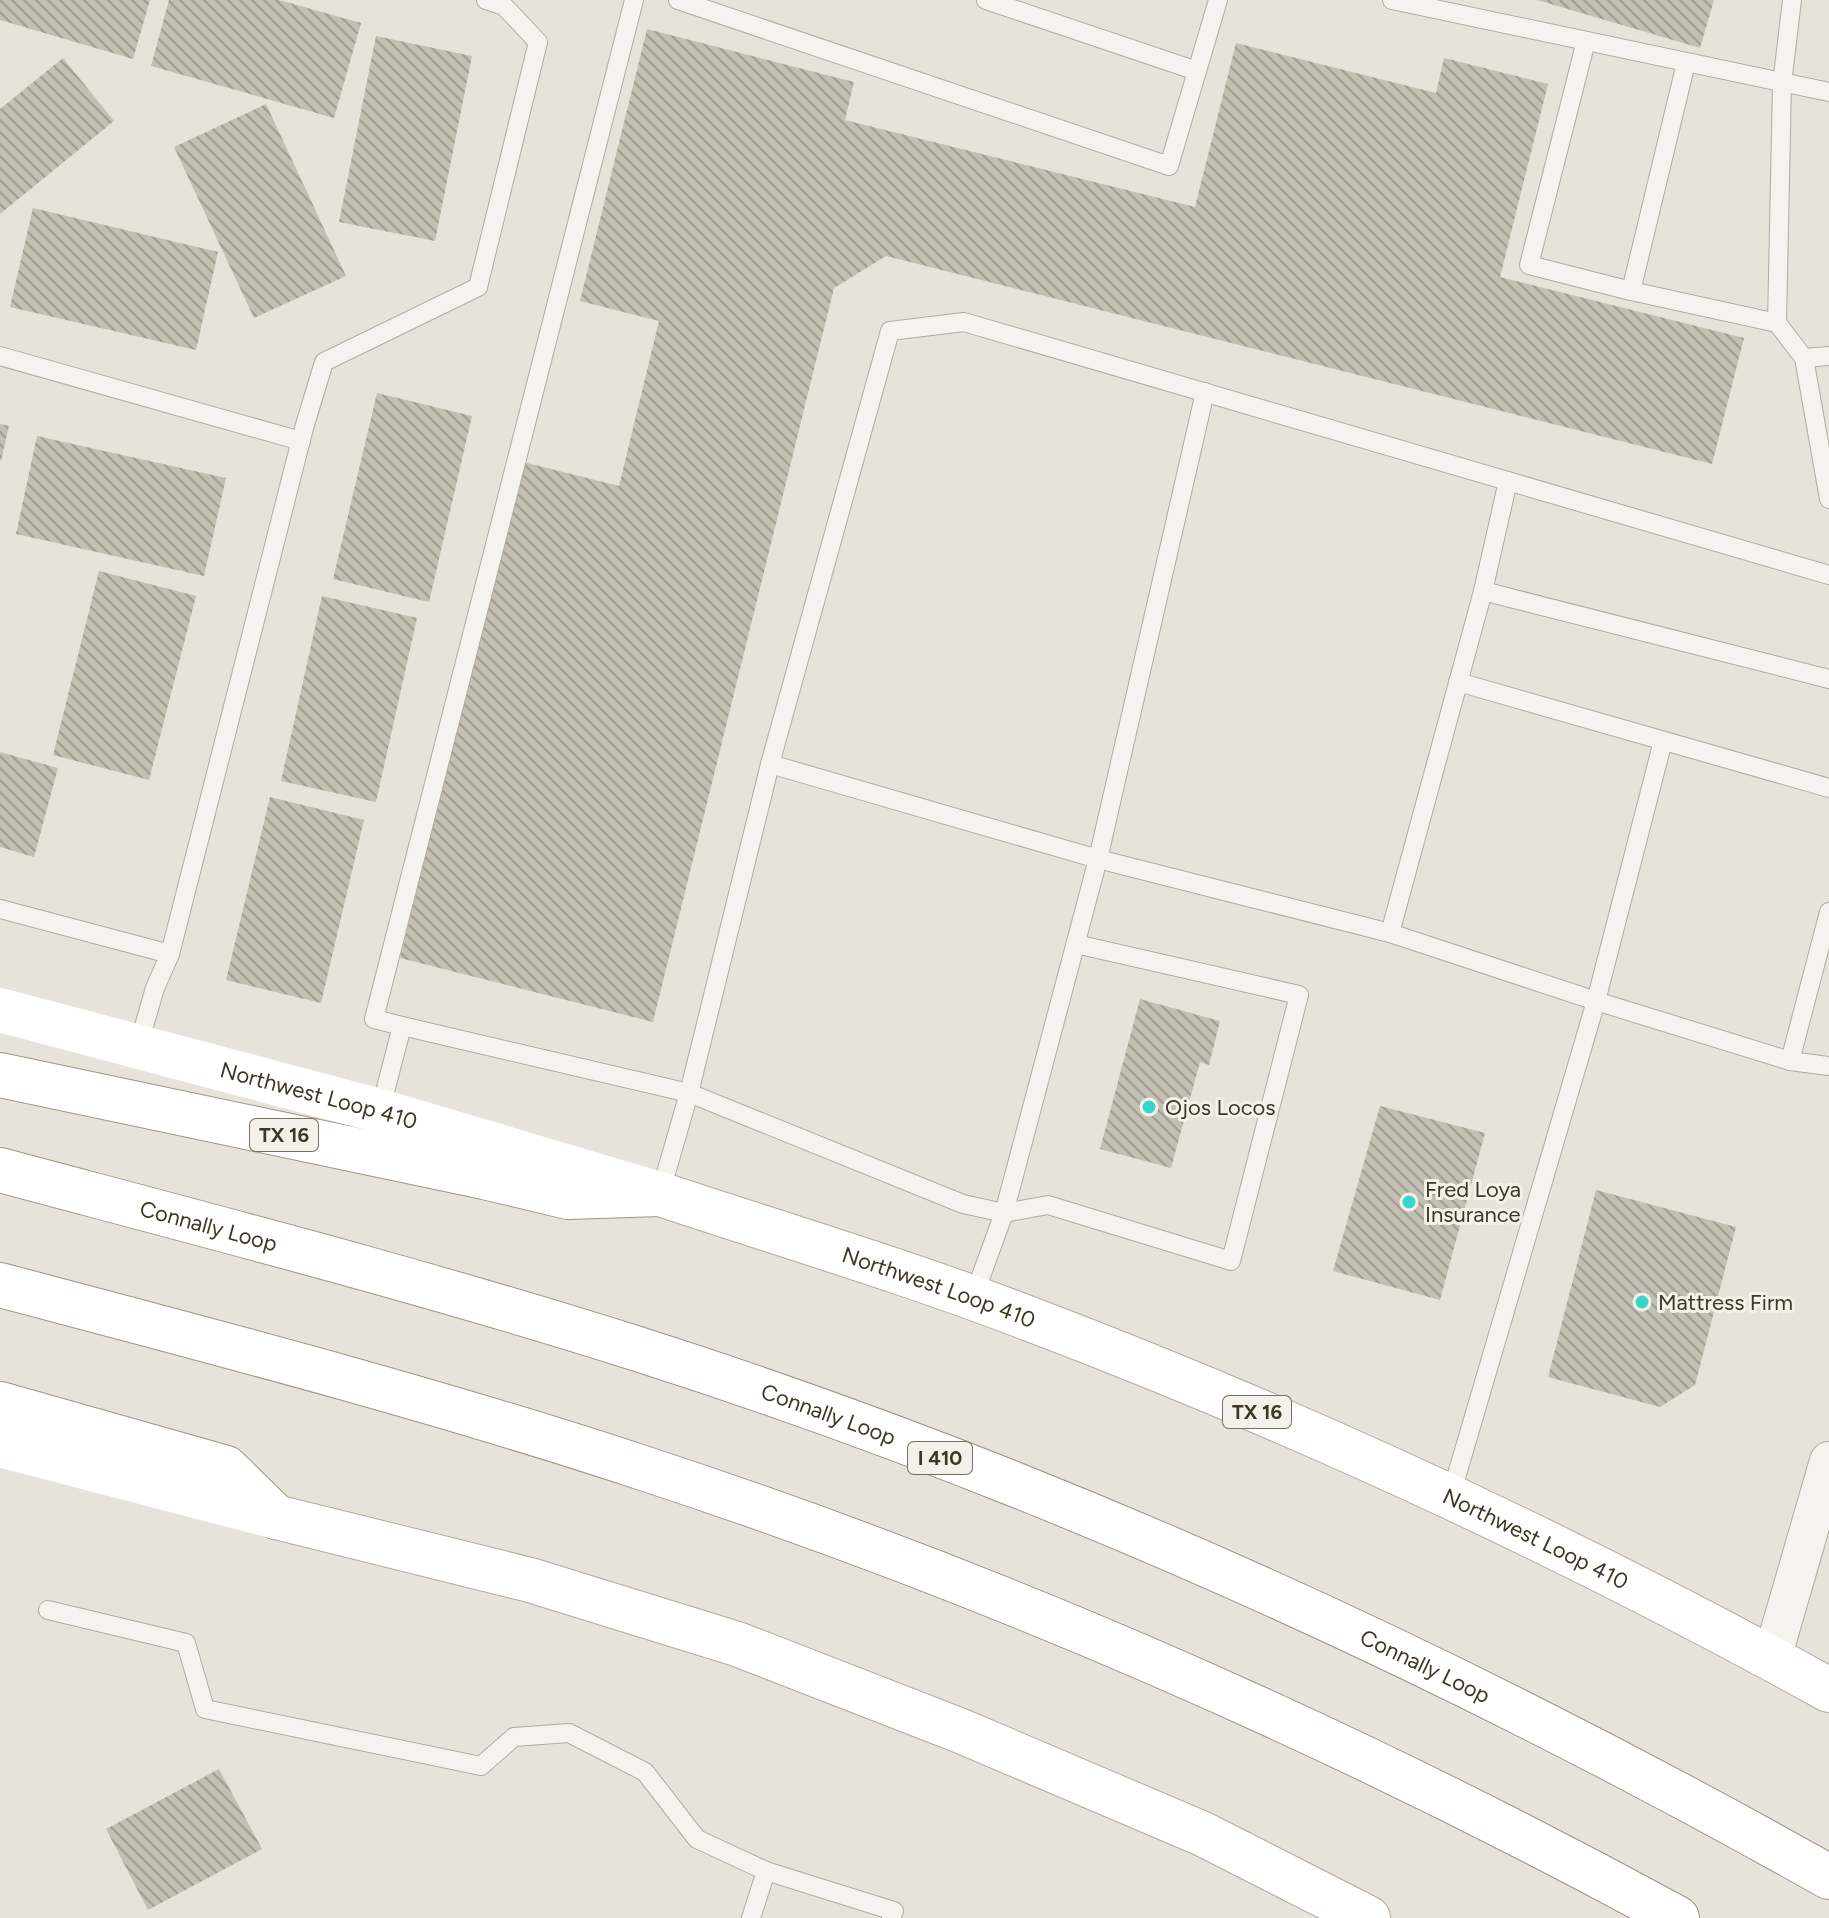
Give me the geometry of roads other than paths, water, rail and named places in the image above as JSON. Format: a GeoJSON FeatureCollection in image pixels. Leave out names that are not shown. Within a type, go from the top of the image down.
{"type":"FeatureCollection","features":[{"type":"Feature","properties":{"kind":"main road","name":"Northwest Loop 410"},"geometry":{"type":"LineString","coordinates":[[0,1010],[380,1111],[660,1194],[973,1298],[1090,1342],[1239,1404],[1450,1498],[1772,1658],[1829,1690]]}},
{"type":"Feature","properties":{"kind":"main road","name":"TX 16"},"geometry":{"type":"LineString","coordinates":[[0,1075],[568,1197],[660,1194]]}},
{"type":"Feature","properties":{"kind":"main road","name":"Connally Loop"},"geometry":{"type":"LineString","coordinates":[[0,1170],[383,1273],[641,1350],[1005,1483],[1156,1544],[1391,1649],[1632,1768],[1829,1877]]}},
{"type":"Feature","properties":{"kind":"main road"},"geometry":{"type":"LineString","coordinates":[[0,1285],[283,1360],[517,1428],[709,1490],[887,1555],[1099,1640],[1274,1717],[1431,1791],[1677,1918]]}},
{"type":"Feature","properties":{"kind":"main road"},"geometry":{"type":"LineString","coordinates":[[0,1404],[226,1468],[276,1517]]}},
{"type":"Feature","properties":{"kind":"main road"},"geometry":{"type":"LineString","coordinates":[[0,1445],[530,1580],[737,1644],[961,1731],[1203,1834],[1368,1918]]}},
{"type":"Feature","properties":{"kind":"street"},"geometry":{"type":"LineString","coordinates":[[1772,1658],[1829,1461]]}},
{"type":"Feature","properties":{"kind":"lane"},"geometry":{"type":"LineString","coordinates":[[138,1047],[155,988],[170,954],[324,362],[478,287],[538,42],[504,6],[486,0]]}},
{"type":"Feature","properties":{"kind":"lane"},"geometry":{"type":"LineString","coordinates":[[634,0],[374,1019],[689,1093],[963,1204],[1004,1213],[1048,1205],[1231,1261],[1299,995],[1076,944]]}},
{"type":"Feature","properties":{"kind":"lane"},"geometry":{"type":"LineString","coordinates":[[678,0],[1169,166],[1218,0]]}},
{"type":"Feature","properties":{"kind":"lane"},"geometry":{"type":"LineString","coordinates":[[986,0],[1197,71]]}},
{"type":"Feature","properties":{"kind":"lane"},"geometry":{"type":"LineString","coordinates":[[1392,0],[1829,92]]}},
{"type":"Feature","properties":{"kind":"lane"},"geometry":{"type":"LineString","coordinates":[[1792,0],[1782,84],[1777,323],[1804,358],[1829,499]]}},
{"type":"Feature","properties":{"kind":"lane"},"geometry":{"type":"LineString","coordinates":[[1586,41],[1529,265],[1777,323]]}},
{"type":"Feature","properties":{"kind":"lane"},"geometry":{"type":"LineString","coordinates":[[1631,291],[1686,63]]}},
{"type":"Feature","properties":{"kind":"lane"},"geometry":{"type":"LineString","coordinates":[[660,1194],[689,1093],[770,764],[890,331],[964,322],[1829,575]]}},
{"type":"Feature","properties":{"kind":"lane"},"geometry":{"type":"LineString","coordinates":[[0,356],[301,441]]}},
{"type":"Feature","properties":{"kind":"lane"},"geometry":{"type":"LineString","coordinates":[[1804,358],[1829,356]]}},
{"type":"Feature","properties":{"kind":"lane"},"geometry":{"type":"LineString","coordinates":[[973,1298],[1004,1213],[1098,859],[1205,392]]}},
{"type":"Feature","properties":{"kind":"lane"},"geometry":{"type":"LineString","coordinates":[[1390,933],[1483,591],[1508,481]]}},
{"type":"Feature","properties":{"kind":"lane"},"geometry":{"type":"LineString","coordinates":[[1483,591],[1829,679]]}},
{"type":"Feature","properties":{"kind":"lane"},"geometry":{"type":"LineString","coordinates":[[1458,682],[1829,788]]}},
{"type":"Feature","properties":{"kind":"lane"},"geometry":{"type":"LineString","coordinates":[[1450,1498],[1596,1001],[1663,741]]}},
{"type":"Feature","properties":{"kind":"lane"},"geometry":{"type":"LineString","coordinates":[[770,764],[1098,859],[1390,933],[1790,1061],[1829,1066]]}},
{"type":"Feature","properties":{"kind":"lane"},"geometry":{"type":"LineString","coordinates":[[0,909],[170,954]]}},
{"type":"Feature","properties":{"kind":"lane"},"geometry":{"type":"LineString","coordinates":[[1790,1061],[1829,912]]}},
{"type":"Feature","properties":{"kind":"lane"},"geometry":{"type":"LineString","coordinates":[[380,1111],[402,1026]]}},
{"type":"Feature","properties":{"kind":"lane"},"geometry":{"type":"LineString","coordinates":[[48,1610],[186,1643],[205,1709],[481,1766],[514,1737],[569,1733],[645,1772],[697,1839],[766,1871],[894,1911],[891,1918]]}},
{"type":"Feature","properties":{"kind":"lane"},"geometry":{"type":"LineString","coordinates":[[751,1918],[766,1871]]}},
{"type":"Feature","properties":{"kind":"place","name":"Ojos Locos"},"geometry":{"type":"Point","coordinates":[1149,1107]}},
{"type":"Feature","properties":{"kind":"place","name":"Fred Loya Insurance"},"geometry":{"type":"Point","coordinates":[1409,1202]}},
{"type":"Feature","properties":{"kind":"place","name":"Mattress Firm"},"geometry":{"type":"Point","coordinates":[1642,1302]}}]}
